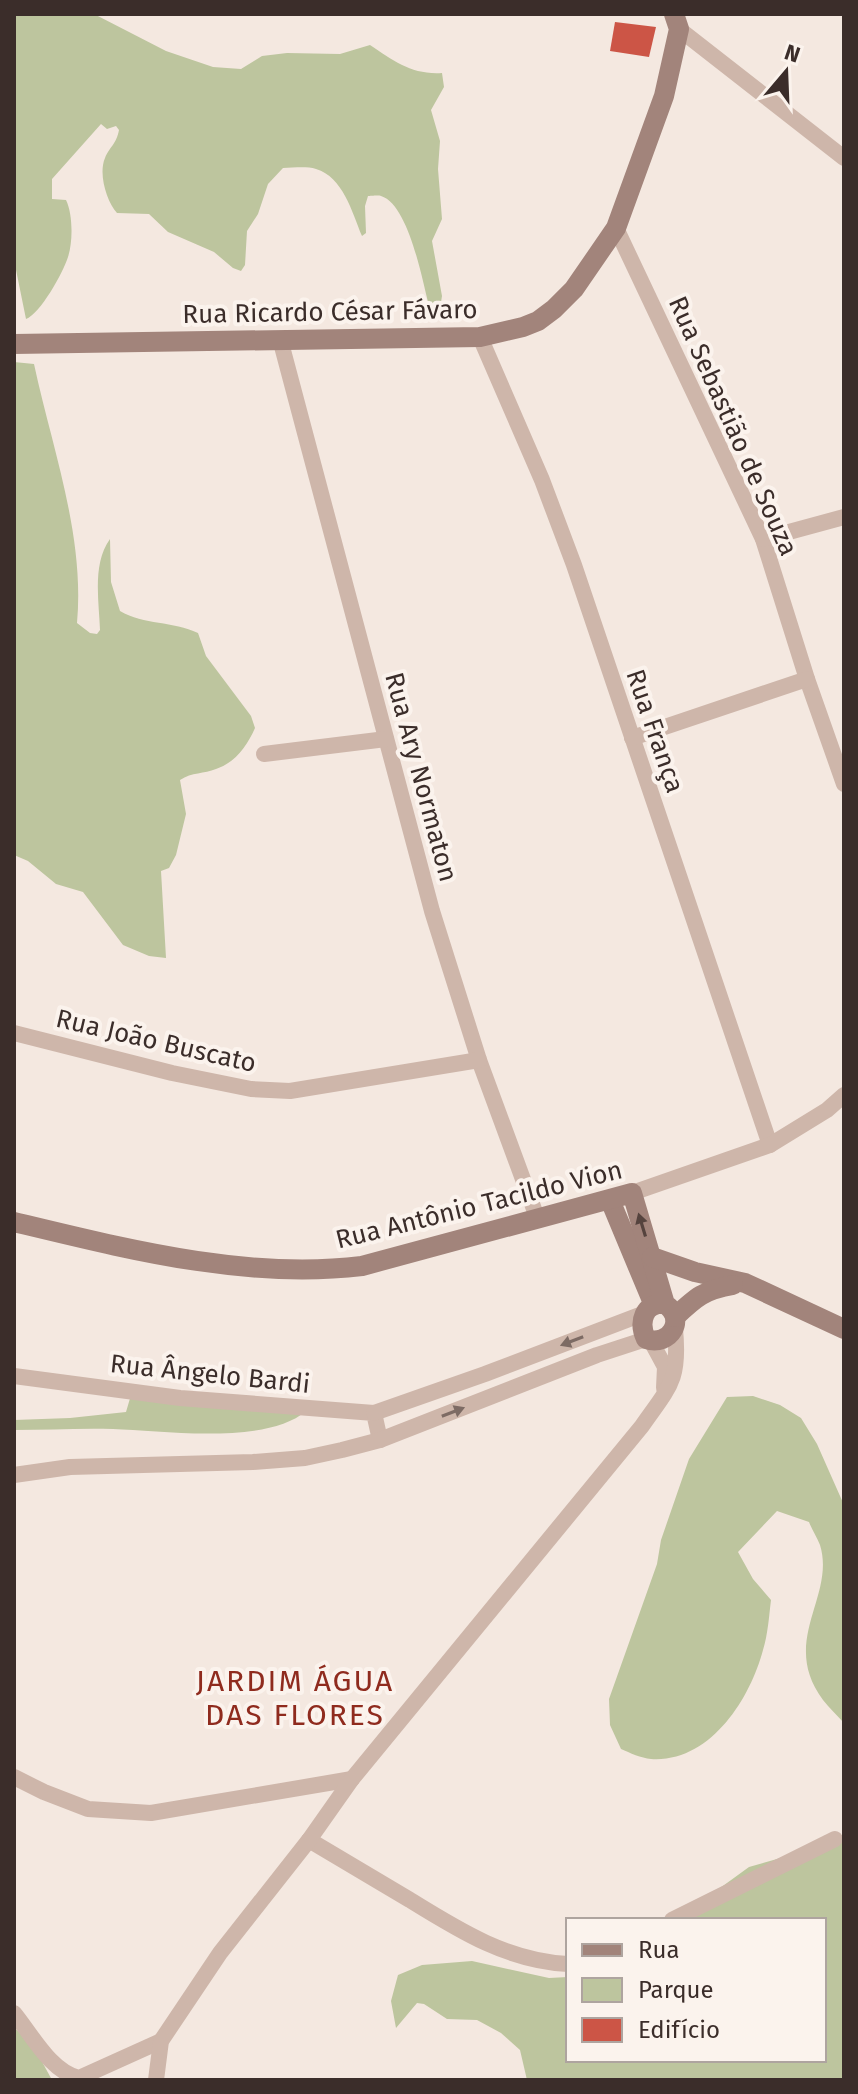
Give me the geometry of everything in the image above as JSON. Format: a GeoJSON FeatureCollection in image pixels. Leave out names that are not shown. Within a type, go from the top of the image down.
{"type":"FeatureCollection","features":[{"type":"Feature","properties":{"kind":"street"},"geometry":{"type":"LineString","coordinates":[[676,22],[844,158]]}},
{"type":"Feature","properties":{"kind":"street","name":"Rua Ricardo César Fávaro"},"geometry":{"type":"LineString","coordinates":[[14,344],[480,337],[538,321],[574,289],[616,228],[664,96],[676,22]]}},
{"type":"Feature","properties":{"kind":"street","name":"Rua Sebastião de Souza"},"geometry":{"type":"LineString","coordinates":[[616,228],[763,539],[844,784]]}},
{"type":"Feature","properties":{"kind":"street","name":"Rua França"},"geometry":{"type":"LineString","coordinates":[[480,337],[542,480],[770,1145]]}},
{"type":"Feature","properties":{"kind":"street","name":"Rua Ary Normaton"},"geometry":{"type":"LineString","coordinates":[[280,339],[432,911],[479,1060],[538,1220]]}},
{"type":"Feature","properties":{"kind":"street"},"geometry":{"type":"LineString","coordinates":[[763,539],[844,517]]}},
{"type":"Feature","properties":{"kind":"street"},"geometry":{"type":"LineString","coordinates":[[632,738],[807,679]]}},
{"type":"Feature","properties":{"kind":"street"},"geometry":{"type":"LineString","coordinates":[[264,754],[386,739]]}},
{"type":"Feature","properties":{"kind":"street","name":"Rua João Buscato"},"geometry":{"type":"LineString","coordinates":[[14,1033],[172,1073],[251,1089],[290,1091],[479,1060]]}},
{"type":"Feature","properties":{"kind":"street","name":"Rua Antônio Tacildo Vion"},"geometry":{"type":"LineString","coordinates":[[14,1222],[110,1245],[269,1270],[322,1271],[362,1266],[610,1200],[770,1145],[827,1110],[844,1095]]}},
{"type":"Feature","properties":{"kind":"street"},"geometry":{"type":"LineString","coordinates":[[156,2080],[161,2041],[220,1953],[309,1840],[352,1779],[642,1426],[663,1396],[677,1366],[652,1257],[632,1193]]}},
{"type":"Feature","properties":{"kind":"street"},"geometry":{"type":"LineString","coordinates":[[14,1475],[70,1467],[305,1458],[380,1440],[597,1355],[665,1338],[664,1312],[610,1200]]}},
{"type":"Feature","properties":{"kind":"street"},"geometry":{"type":"LineString","coordinates":[[652,1257],[695,1272],[745,1283],[842,1332]]}},
{"type":"Feature","properties":{"kind":"street"},"geometry":{"type":"LineString","coordinates":[[380,1440],[374,1413],[664,1312],[687,1288],[716,1277]]}},
{"type":"Feature","properties":{"kind":"street"},"geometry":{"type":"LineString","coordinates":[[663,1396],[665,1367],[641,1326],[710,1289],[745,1283]]}},
{"type":"Feature","properties":{"kind":"street","name":"Rua Ângelo Bardi"},"geometry":{"type":"LineString","coordinates":[[14,1376],[180,1398],[374,1413]]}},
{"type":"Feature","properties":{"kind":"street"},"geometry":{"type":"LineString","coordinates":[[14,1777],[88,1809],[151,1813],[352,1779]]}},
{"type":"Feature","properties":{"kind":"street"},"geometry":{"type":"LineString","coordinates":[[676,1918],[835,1839]]}},
{"type":"Feature","properties":{"kind":"street"},"geometry":{"type":"LineString","coordinates":[[309,1840],[463,1933],[501,1951],[541,1963],[566,1964]]}},
{"type":"Feature","properties":{"kind":"street"},"geometry":{"type":"LineString","coordinates":[[14,2013],[57,2067],[69,2076],[80,2079],[161,2041]]}},
{"type":"Feature","properties":{"kind":"green space"},"geometry":{"type":"Polygon","coordinates":[[[14,14],[94,14],[166,51],[213,67],[241,69],[262,56],[340,54],[370,45],[412,69],[442,73],[444,87],[431,110],[440,141],[438,169],[442,219],[432,241],[442,296],[440,308],[432,307],[428,302],[412,243],[391,202],[380,196],[368,196],[365,206],[366,233],[362,236],[340,187],[316,169],[283,168],[268,184],[258,214],[247,231],[245,265],[241,271],[214,252],[168,232],[149,214],[117,213],[107,195],[103,165],[119,130],[116,126],[107,129],[101,124],[52,179],[52,199],[66,200],[70,213],[70,251],[50,292],[32,316],[26,319],[14,260],[14,14]]]}},
{"type":"Feature","properties":{"kind":"green space"},"geometry":{"type":"Polygon","coordinates":[[[14,362],[34,364],[58,460],[76,558],[77,623],[90,633],[97,634],[100,630],[99,571],[104,549],[110,539],[111,582],[120,611],[139,619],[179,626],[198,633],[206,656],[251,716],[255,728],[235,758],[216,769],[180,780],[186,814],[176,855],[169,868],[161,871],[166,958],[149,956],[123,945],[83,892],[56,884],[28,861],[14,855],[14,362]]]}},
{"type":"Feature","properties":{"kind":"green space"},"geometry":{"type":"Polygon","coordinates":[[[131,1395],[306,1411],[289,1422],[267,1428],[214,1434],[101,1429],[14,1430],[14,1420],[126,1412],[131,1395]]]}},
{"type":"Feature","properties":{"kind":"green space"},"geometry":{"type":"Polygon","coordinates":[[[753,1396],[780,1405],[801,1418],[817,1444],[844,1505],[844,1723],[823,1700],[811,1679],[806,1658],[807,1639],[821,1583],[823,1564],[820,1545],[809,1522],[777,1511],[738,1552],[753,1579],[771,1600],[765,1644],[748,1688],[724,1724],[692,1751],[651,1759],[639,1756],[621,1749],[610,1725],[609,1699],[657,1564],[661,1540],[689,1459],[727,1397],[753,1396]]]}},
{"type":"Feature","properties":{"kind":"green space"},"geometry":{"type":"Polygon","coordinates":[[[844,1840],[844,2080],[527,2080],[520,2050],[501,2033],[477,2020],[447,2019],[424,2004],[417,2003],[396,2028],[391,2001],[398,1975],[422,1965],[472,1961],[549,1978],[566,1977],[566,2062],[826,2062],[826,1918],[679,1918],[749,1867],[844,1840]]]}},
{"type":"Feature","properties":{"kind":"green space"},"geometry":{"type":"Polygon","coordinates":[[[14,2027],[34,2047],[52,2080],[14,2080],[14,2027]]]}},
{"type":"Feature","properties":{"kind":"building"},"geometry":{"type":"Polygon","coordinates":[[[615,22],[656,27],[649,57],[610,51],[615,22]]]}},
{"type":"Feature","properties":{"kind":"district","name":"JARDIM ÁGUA DAS FLORES"},"geometry":{"type":"Point","coordinates":[295,1698]}}]}
